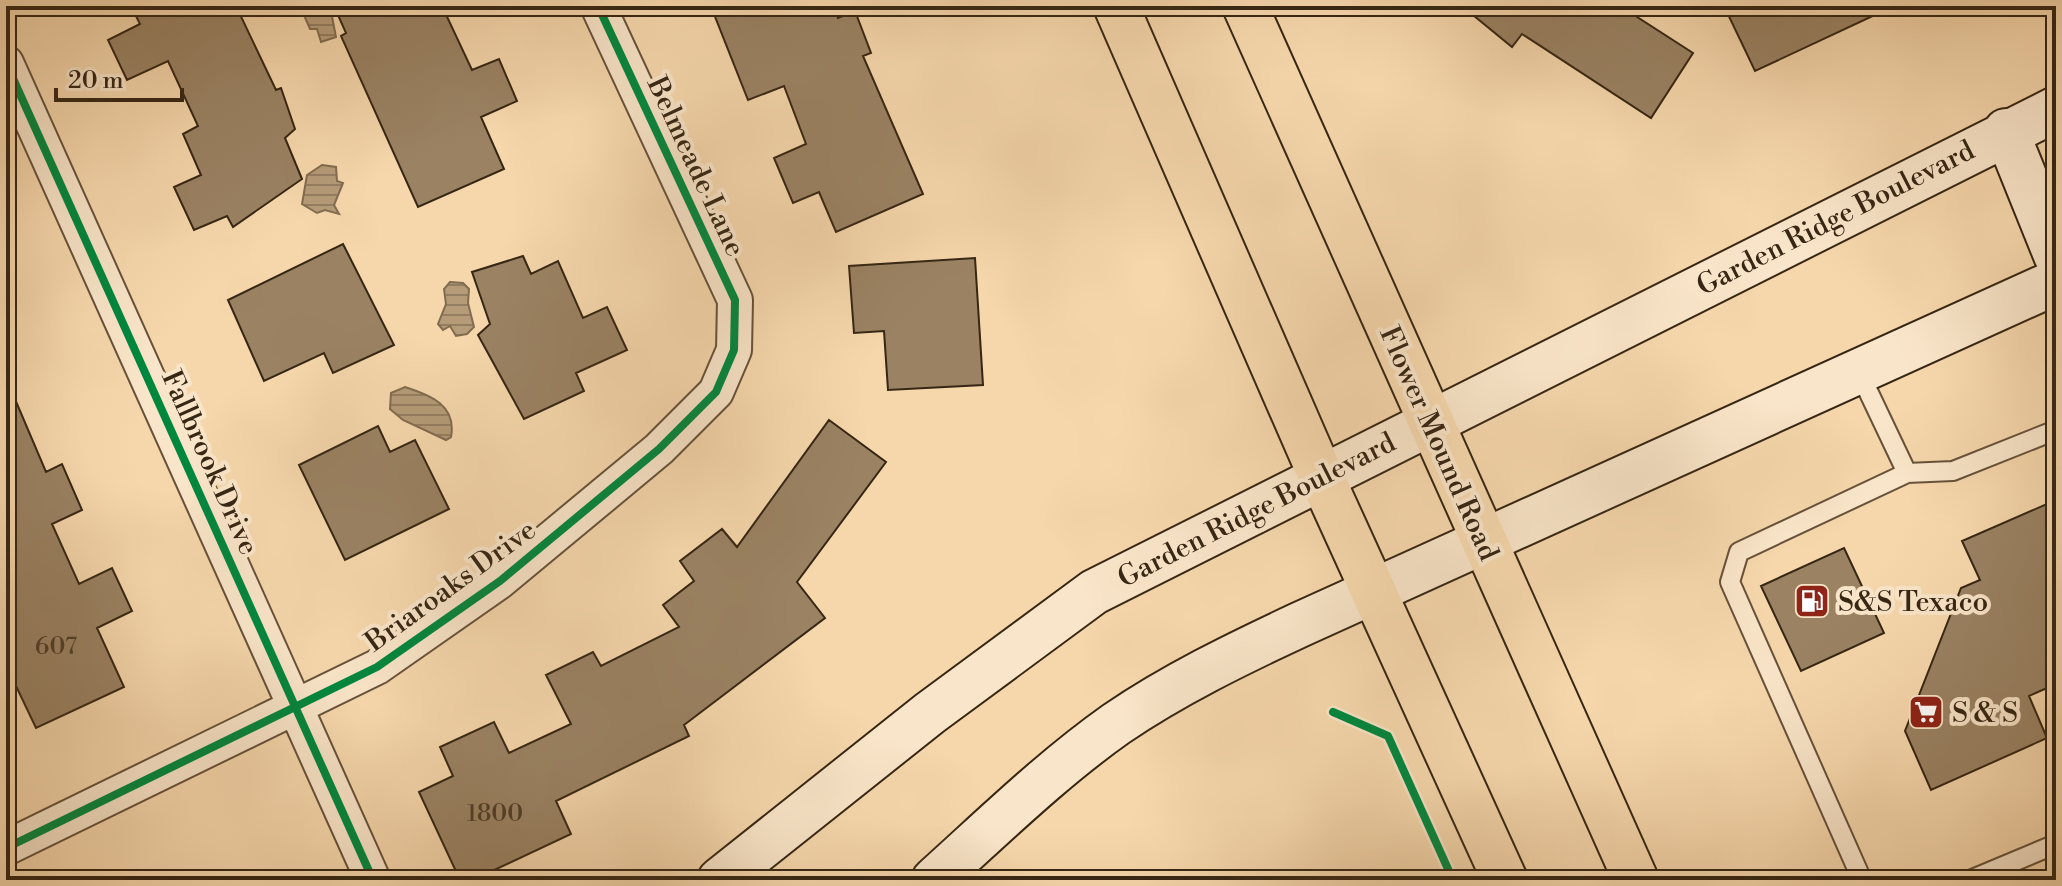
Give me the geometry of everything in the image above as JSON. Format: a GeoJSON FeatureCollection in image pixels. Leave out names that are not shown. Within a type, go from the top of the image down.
{"type":"FeatureCollection","features":[{"type":"Feature","properties":{"kind":"main road"},"geometry":{"type":"LineString","coordinates":[[1116,6],[1321,476],[1505,880]]}},
{"type":"Feature","properties":{"kind":"main road","name":"Flower Mound Road"},"geometry":{"type":"LineString","coordinates":[[1245,6],[1636,880]]}},
{"type":"Feature","properties":{"kind":"main road","name":"Garden Ridge Boulevard"},"geometry":{"type":"LineString","coordinates":[[720,880],[930,713],[1094,592],[2006,131],[2056,109]]}},
{"type":"Feature","properties":{"kind":"main road"},"geometry":{"type":"LineString","coordinates":[[2006,131],[2056,255]]}},
{"type":"Feature","properties":{"kind":"main road"},"geometry":{"type":"LineString","coordinates":[[934,880],[1045,780],[1116,725],[1178,686],[1253,646],[2056,282]]}},
{"type":"Feature","properties":{"kind":"street","name":"Belmeade Lane"},"geometry":{"type":"LineString","coordinates":[[598,6],[735,300],[734,350]]}},
{"type":"Feature","properties":{"kind":"street","name":"Fallbrook Drive"},"geometry":{"type":"LineString","coordinates":[[6,63],[373,880]]}},
{"type":"Feature","properties":{"kind":"street","name":"Briaroaks Drive"},"geometry":{"type":"LineString","coordinates":[[6,848],[377,667],[500,581],[659,449],[716,392],[734,350]]}},
{"type":"Feature","properties":{"kind":"lane"},"geometry":{"type":"LineString","coordinates":[[1859,372],[1907,473]]}},
{"type":"Feature","properties":{"kind":"lane"},"geometry":{"type":"LineString","coordinates":[[1862,880],[1730,582],[1739,552],[1907,473],[1953,471],[2056,430]]}},
{"type":"Feature","properties":{"kind":"lane"},"geometry":{"type":"LineString","coordinates":[[1970,880],[2056,844]]}},
{"type":"Feature","properties":{"kind":"shaded area"},"geometry":{"type":"Polygon","coordinates":[[[300,6],[330,6],[336,37],[321,42],[317,29],[310,29],[300,6]]]}},
{"type":"Feature","properties":{"kind":"shaded area"},"geometry":{"type":"Polygon","coordinates":[[[322,165],[336,167],[337,181],[343,183],[334,205],[339,214],[325,210],[317,213],[302,204],[307,175],[322,165]]]}},
{"type":"Feature","properties":{"kind":"shaded area"},"geometry":{"type":"Polygon","coordinates":[[[450,282],[463,283],[469,289],[468,303],[474,327],[467,334],[456,336],[450,326],[443,330],[438,324],[446,304],[444,289],[450,282]]]}},
{"type":"Feature","properties":{"kind":"shaded area"},"geometry":{"type":"Polygon","coordinates":[[[405,387],[432,398],[446,409],[452,426],[451,437],[446,440],[403,420],[390,409],[391,393],[405,387]]]}},
{"type":"Feature","properties":{"kind":"building"},"geometry":{"type":"Polygon","coordinates":[[[131,6],[236,6],[276,90],[281,88],[295,129],[285,138],[302,179],[233,227],[227,216],[194,230],[174,187],[201,175],[183,134],[198,126],[168,61],[127,80],[108,40],[140,24],[131,6]]]}},
{"type":"Feature","properties":{"kind":"building"},"geometry":{"type":"Polygon","coordinates":[[[334,6],[442,6],[472,70],[499,59],[517,101],[481,117],[504,169],[418,207],[341,36],[346,33],[334,6]]]}},
{"type":"Feature","properties":{"kind":"building"},"geometry":{"type":"Polygon","coordinates":[[[735,6],[834,6],[838,18],[855,11],[871,53],[863,56],[923,194],[836,232],[819,192],[793,203],[774,158],[806,144],[784,86],[748,100],[714,14],[735,6]]]}},
{"type":"Feature","properties":{"kind":"building"},"geometry":{"type":"Polygon","coordinates":[[[1462,6],[1620,6],[1693,53],[1651,118],[1522,34],[1512,47],[1462,6]]]}},
{"type":"Feature","properties":{"kind":"building"},"geometry":{"type":"Polygon","coordinates":[[[1724,6],[1894,6],[1755,71],[1724,6]]]}},
{"type":"Feature","properties":{"kind":"building"},"geometry":{"type":"Polygon","coordinates":[[[343,244],[394,345],[333,373],[324,353],[264,381],[228,300],[343,244]]]}},
{"type":"Feature","properties":{"kind":"building"},"geometry":{"type":"Polygon","coordinates":[[[523,256],[531,274],[558,261],[583,318],[607,307],[627,350],[576,373],[584,391],[524,419],[478,335],[490,324],[472,272],[523,256]]]}},
{"type":"Feature","properties":{"kind":"building"},"geometry":{"type":"Polygon","coordinates":[[[975,258],[983,385],[888,390],[884,331],[854,333],[849,266],[975,258]]]}},
{"type":"Feature","properties":{"kind":"building"},"geometry":{"type":"Polygon","coordinates":[[[6,378],[46,472],[62,464],[82,510],[52,524],[79,584],[112,568],[132,611],[97,628],[124,687],[36,728],[6,665],[6,378]]]}},
{"type":"Feature","properties":{"kind":"building"},"geometry":{"type":"Polygon","coordinates":[[[829,420],[886,462],[797,582],[825,618],[684,725],[689,736],[556,801],[571,834],[473,880],[460,880],[419,792],[453,776],[440,747],[494,722],[509,753],[571,724],[546,675],[593,652],[601,666],[679,627],[663,605],[694,581],[680,561],[722,529],[737,547],[829,420]]]}},
{"type":"Feature","properties":{"kind":"building"},"geometry":{"type":"Polygon","coordinates":[[[378,426],[390,452],[415,440],[449,509],[345,560],[299,465],[378,426]]]}},
{"type":"Feature","properties":{"kind":"building"},"geometry":{"type":"Polygon","coordinates":[[[2056,500],[2056,684],[2029,696],[2047,738],[1931,790],[1905,731],[1961,588],[1980,580],[1962,541],[2056,500]]]}},
{"type":"Feature","properties":{"kind":"building"},"geometry":{"type":"Polygon","coordinates":[[[1844,548],[1884,633],[1801,671],[1761,586],[1844,548]]]}},
{"type":"Feature","properties":{"kind":"cycle path"},"geometry":{"type":"LineString","coordinates":[[6,848],[377,667],[500,581],[659,449],[716,392],[734,350],[735,300],[598,6]]}},
{"type":"Feature","properties":{"kind":"cycle path"},"geometry":{"type":"LineString","coordinates":[[6,63],[373,880]]}},
{"type":"Feature","properties":{"kind":"cycle path"},"geometry":{"type":"LineString","coordinates":[[1333,712],[1388,736],[1453,880]]}},
{"type":"Feature","properties":{"kind":"place","name":"S&S Texaco"},"geometry":{"type":"Point","coordinates":[1812,601]}},
{"type":"Feature","properties":{"kind":"place","name":"S & S"},"geometry":{"type":"Point","coordinates":[1926,712]}}]}
